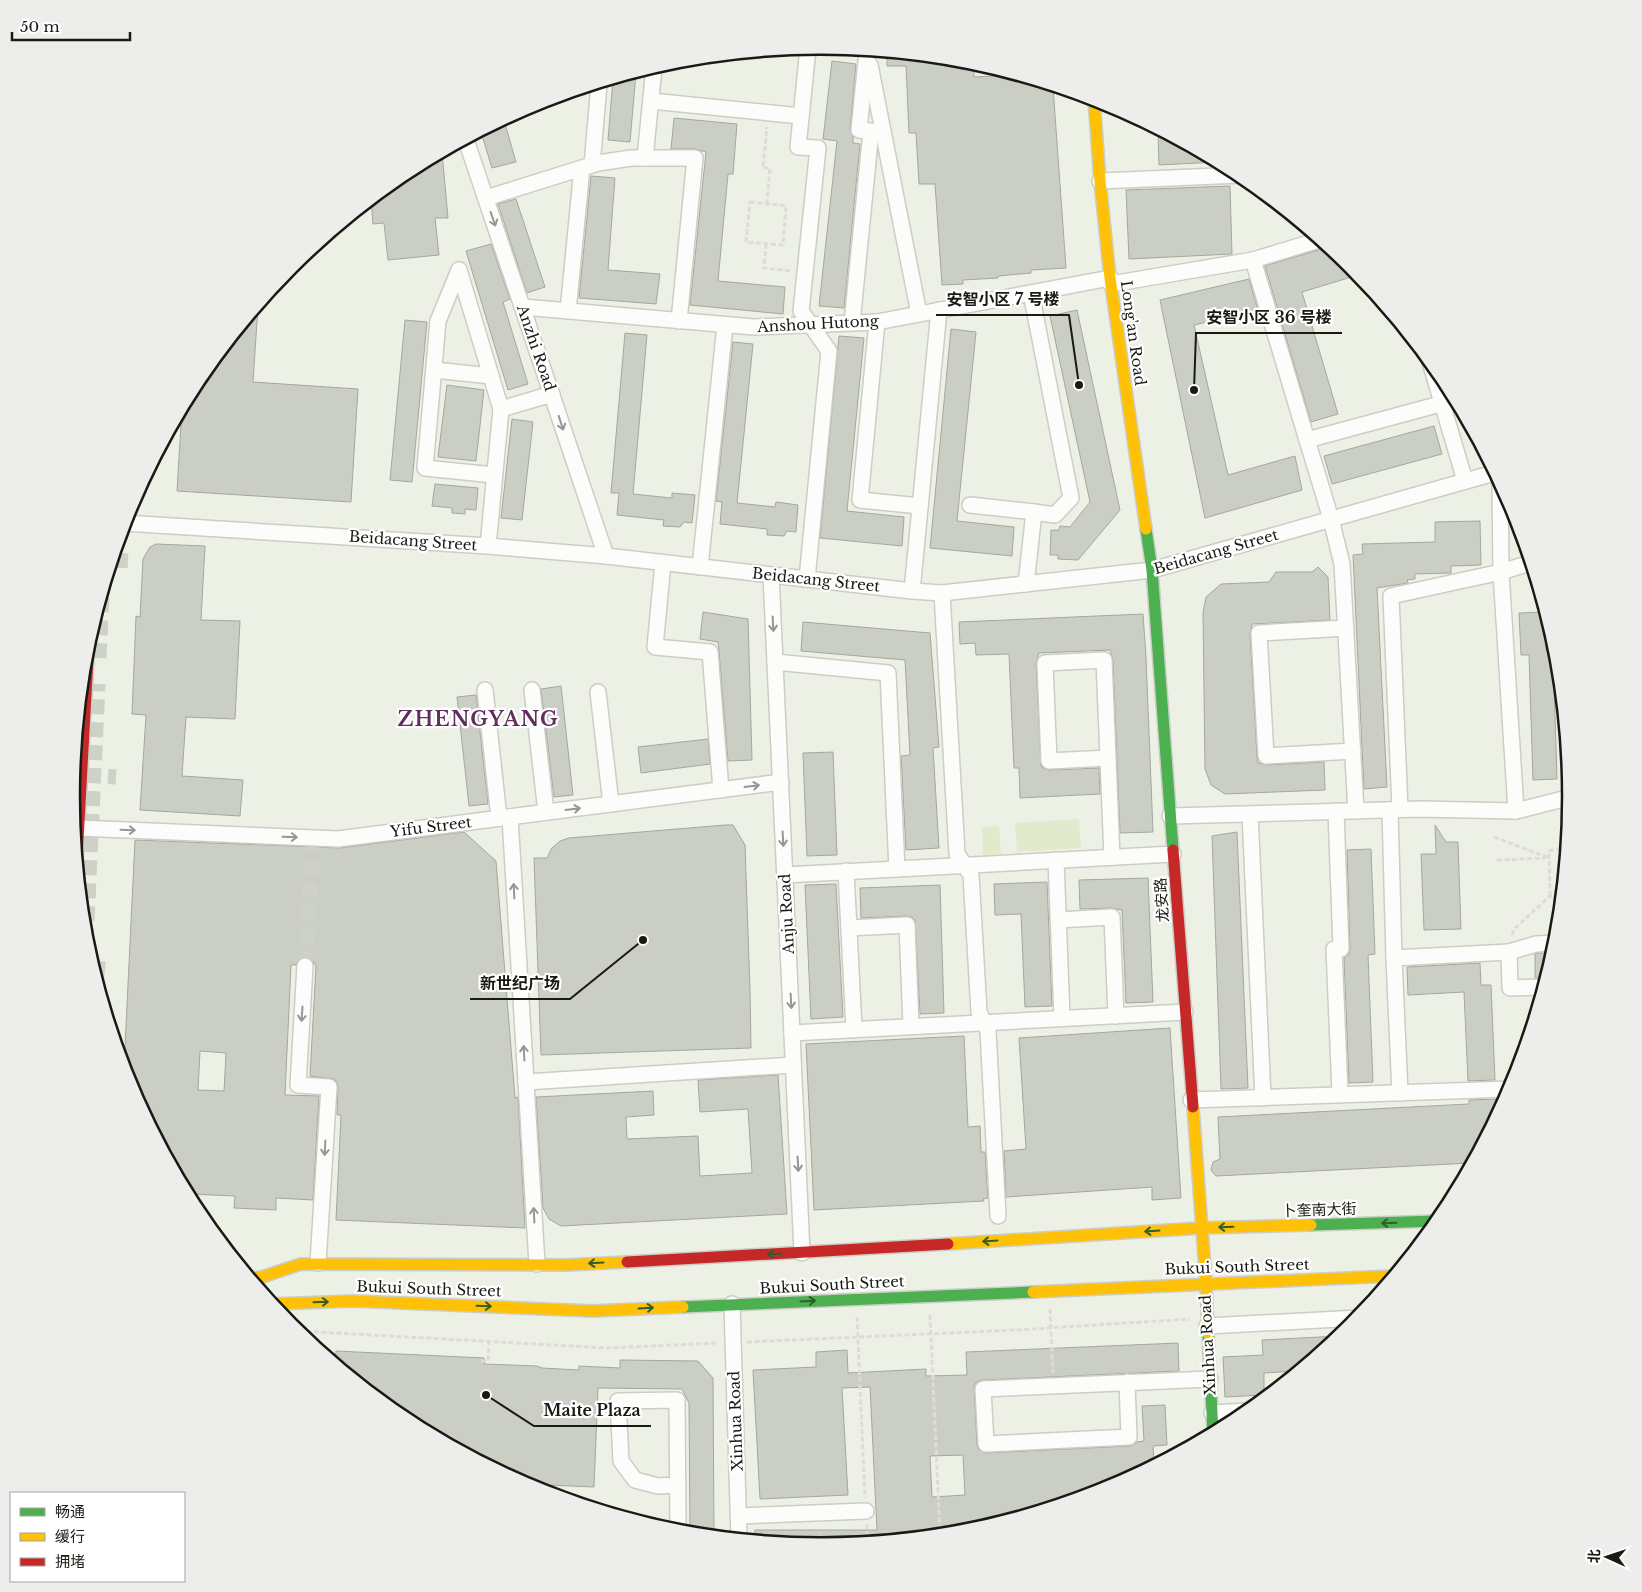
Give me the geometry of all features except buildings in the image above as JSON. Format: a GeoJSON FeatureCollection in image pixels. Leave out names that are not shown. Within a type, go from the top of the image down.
{"type":"FeatureCollection","features":[{"type":"Feature","properties":{"kind":"main road","name":"Long'an Road"},"geometry":{"type":"LineString","coordinates":[[1095,107],[1100,181],[1111,281],[1152,570]]}},
{"type":"Feature","properties":{"kind":"main road","name":"龙安路"},"geometry":{"type":"LineString","coordinates":[[1152,570],[1201,1228]]}},
{"type":"Feature","properties":{"kind":"main road"},"geometry":{"type":"LineString","coordinates":[[80,802],[84,723]]}},
{"type":"Feature","properties":{"kind":"main road","name":"卜奎南大街"},"geometry":{"type":"LineString","coordinates":[[1201,1228],[1427,1221]]}},
{"type":"Feature","properties":{"kind":"main road","name":"Bukui South Street"},"geometry":{"type":"LineString","coordinates":[[257,1277],[301,1264],[566,1265],[802,1253],[1201,1228]]}},
{"type":"Feature","properties":{"kind":"main road","name":"Xinhua Road"},"geometry":{"type":"LineString","coordinates":[[1201,1228],[1206,1283],[1213,1425]]}},
{"type":"Feature","properties":{"kind":"main road","name":"Bukui South Street"},"geometry":{"type":"LineString","coordinates":[[282,1304],[352,1301],[593,1311],[1385,1276]]}},
{"type":"Feature","properties":{"kind":"street"},"geometry":{"type":"LineString","coordinates":[[807,56],[798,146],[818,148],[801,311],[829,351],[807,579]]}},
{"type":"Feature","properties":{"kind":"street"},"geometry":{"type":"LineString","coordinates":[[852,323],[872,131],[859,130],[866,57]]}},
{"type":"Feature","properties":{"kind":"street"},"geometry":{"type":"LineString","coordinates":[[868,57],[919,314]]}},
{"type":"Feature","properties":{"kind":"street"},"geometry":{"type":"LineString","coordinates":[[645,158],[653,74]]}},
{"type":"Feature","properties":{"kind":"street"},"geometry":{"type":"LineString","coordinates":[[568,311],[598,89]]}},
{"type":"Feature","properties":{"kind":"street"},"geometry":{"type":"LineString","coordinates":[[650,101],[801,116]]}},
{"type":"Feature","properties":{"kind":"street","name":"Anzhi Road"},"geometry":{"type":"LineString","coordinates":[[468,145],[606,556]]}},
{"type":"Feature","properties":{"kind":"street"},"geometry":{"type":"LineString","coordinates":[[486,198],[587,166],[631,158],[695,158],[679,321]]}},
{"type":"Feature","properties":{"kind":"street"},"geometry":{"type":"LineString","coordinates":[[1100,181],[1226,176]]}},
{"type":"Feature","properties":{"kind":"street","name":"Anshou Hutong"},"geometry":{"type":"LineString","coordinates":[[523,307],[754,327],[878,322],[1032,292],[1253,260],[1313,242]]}},
{"type":"Feature","properties":{"kind":"street"},"geometry":{"type":"LineString","coordinates":[[1253,260],[1331,520],[1342,564],[1356,811]]}},
{"type":"Feature","properties":{"kind":"street"},"geometry":{"type":"LineString","coordinates":[[488,546],[501,409],[459,270],[438,321],[425,468],[494,475]]}},
{"type":"Feature","properties":{"kind":"street"},"geometry":{"type":"LineString","coordinates":[[970,505],[1055,515],[1071,498],[1032,292]]}},
{"type":"Feature","properties":{"kind":"street"},"geometry":{"type":"LineString","coordinates":[[912,591],[939,310]]}},
{"type":"Feature","properties":{"kind":"street"},"geometry":{"type":"LineString","coordinates":[[878,322],[860,500],[920,506]]}},
{"type":"Feature","properties":{"kind":"street"},"geometry":{"type":"LineString","coordinates":[[700,567],[725,325]]}},
{"type":"Feature","properties":{"kind":"street"},"geometry":{"type":"LineString","coordinates":[[434,370],[491,376]]}},
{"type":"Feature","properties":{"kind":"street"},"geometry":{"type":"LineString","coordinates":[[501,409],[552,394]]}},
{"type":"Feature","properties":{"kind":"street"},"geometry":{"type":"LineString","coordinates":[[1307,440],[1448,402]]}},
{"type":"Feature","properties":{"kind":"street"},"geometry":{"type":"LineString","coordinates":[[1449,404],[1465,481]]}},
{"type":"Feature","properties":{"kind":"street","name":"Beidacang Street"},"geometry":{"type":"LineString","coordinates":[[132,523],[488,546],[606,556],[942,593],[1152,570],[1489,474]]}},
{"type":"Feature","properties":{"kind":"street"},"geometry":{"type":"LineString","coordinates":[[1500,499],[1501,572],[1516,811]]}},
{"type":"Feature","properties":{"kind":"street"},"geometry":{"type":"LineString","coordinates":[[1026,584],[1034,512]]}},
{"type":"Feature","properties":{"kind":"street"},"geometry":{"type":"LineString","coordinates":[[663,563],[655,647],[710,652],[722,790]]}},
{"type":"Feature","properties":{"kind":"street"},"geometry":{"type":"LineString","coordinates":[[1400,1093],[1394,958],[1395,810],[1391,596],[1501,572],[1525,565]]}},
{"type":"Feature","properties":{"kind":"street","name":"Anju Road"},"geometry":{"type":"LineString","coordinates":[[771,575],[802,1253]]}},
{"type":"Feature","properties":{"kind":"street"},"geometry":{"type":"LineString","coordinates":[[942,593],[957,854],[971,875],[979,1012],[988,1031],[998,1216]]}},
{"type":"Feature","properties":{"kind":"street"},"geometry":{"type":"LineString","coordinates":[[1346,628],[1259,633],[1266,756],[1352,752]]}},
{"type":"Feature","properties":{"kind":"street"},"geometry":{"type":"LineString","coordinates":[[1108,758],[1049,761],[1045,662],[1104,660],[1108,758],[1112,857]]}},
{"type":"Feature","properties":{"kind":"street"},"geometry":{"type":"LineString","coordinates":[[775,662],[888,673],[897,869]]}},
{"type":"Feature","properties":{"kind":"street"},"geometry":{"type":"LineString","coordinates":[[485,690],[505,817],[526,1082],[537,1264]]}},
{"type":"Feature","properties":{"kind":"street"},"geometry":{"type":"LineString","coordinates":[[532,690],[546,812]]}},
{"type":"Feature","properties":{"kind":"street"},"geometry":{"type":"LineString","coordinates":[[598,692],[610,804]]}},
{"type":"Feature","properties":{"kind":"street","name":"Yifu Street"},"geometry":{"type":"LineString","coordinates":[[81,828],[313,842],[781,782]]}},
{"type":"Feature","properties":{"kind":"street"},"geometry":{"type":"LineString","coordinates":[[1170,816],[1395,810],[1516,811],[1562,799]]}},
{"type":"Feature","properties":{"kind":"street"},"geometry":{"type":"LineString","coordinates":[[1336,811],[1341,949],[1334,949],[1340,1092]]}},
{"type":"Feature","properties":{"kind":"street"},"geometry":{"type":"LineString","coordinates":[[1250,814],[1263,1098]]}},
{"type":"Feature","properties":{"kind":"street"},"geometry":{"type":"LineString","coordinates":[[785,875],[1173,854]]}},
{"type":"Feature","properties":{"kind":"street"},"geometry":{"type":"LineString","coordinates":[[1056,860],[1062,1018]]}},
{"type":"Feature","properties":{"kind":"street"},"geometry":{"type":"LineString","coordinates":[[846,871],[854,1030]]}},
{"type":"Feature","properties":{"kind":"street"},"geometry":{"type":"LineString","coordinates":[[1058,920],[1112,917],[1116,1016]]}},
{"type":"Feature","properties":{"kind":"street"},"geometry":{"type":"LineString","coordinates":[[849,928],[907,925],[911,1026]]}},
{"type":"Feature","properties":{"kind":"street"},"geometry":{"type":"LineString","coordinates":[[1394,958],[1509,952],[1536,944],[1547,943]]}},
{"type":"Feature","properties":{"kind":"street"},"geometry":{"type":"LineString","coordinates":[[1509,952],[1510,988],[1537,987]]}},
{"type":"Feature","properties":{"kind":"street"},"geometry":{"type":"LineString","coordinates":[[306,966],[298,1084],[328,1087],[318,1264]]}},
{"type":"Feature","properties":{"kind":"street"},"geometry":{"type":"LineString","coordinates":[[792,1033],[1185,1012]]}},
{"type":"Feature","properties":{"kind":"street"},"geometry":{"type":"LineString","coordinates":[[526,1082],[793,1065]]}},
{"type":"Feature","properties":{"kind":"street"},"geometry":{"type":"LineString","coordinates":[[1192,1100],[1502,1089]]}},
{"type":"Feature","properties":{"kind":"street","name":"Xinhua Road"},"geometry":{"type":"LineString","coordinates":[[732,1304],[740,1532]]}},
{"type":"Feature","properties":{"kind":"street"},"geometry":{"type":"LineString","coordinates":[[1207,1322],[1347,1318]]}},
{"type":"Feature","properties":{"kind":"street"},"geometry":{"type":"LineString","coordinates":[[1127,1382],[1130,1438],[986,1444],[983,1389],[1127,1382],[1210,1379]]}},
{"type":"Feature","properties":{"kind":"street"},"geometry":{"type":"LineString","coordinates":[[678,1485],[658,1486],[636,1480],[621,1461],[618,1401],[677,1400],[678,1485],[678,1523]]}},
{"type":"Feature","properties":{"kind":"street"},"geometry":{"type":"LineString","coordinates":[[1212,1413],[1233,1412]]}},
{"type":"Feature","properties":{"kind":"street"},"geometry":{"type":"LineString","coordinates":[[739,1516],[866,1511]]}},
{"type":"Feature","properties":{"kind":"path"},"geometry":{"type":"LineString","coordinates":[[767,204],[770,168],[763,168],[768,113]]}},
{"type":"Feature","properties":{"kind":"path"},"geometry":{"type":"LineString","coordinates":[[750,202],[786,206],[783,246],[766,244],[746,242],[750,202]]}},
{"type":"Feature","properties":{"kind":"path"},"geometry":{"type":"LineString","coordinates":[[766,244],[764,268],[805,272]]}},
{"type":"Feature","properties":{"kind":"path"},"geometry":{"type":"LineString","coordinates":[[1494,837],[1549,858]]}},
{"type":"Feature","properties":{"kind":"path"},"geometry":{"type":"LineString","coordinates":[[1550,896],[1549,851],[1560,848]]}},
{"type":"Feature","properties":{"kind":"path"},"geometry":{"type":"LineString","coordinates":[[1497,860],[1549,858]]}},
{"type":"Feature","properties":{"kind":"path"},"geometry":{"type":"LineString","coordinates":[[1509,952],[1514,929],[1550,896],[1555,896]]}},
{"type":"Feature","properties":{"kind":"path"},"geometry":{"type":"LineString","coordinates":[[1049,1290],[1054,1386]]}},
{"type":"Feature","properties":{"kind":"path"},"geometry":{"type":"LineString","coordinates":[[929,1296],[940,1527]]}},
{"type":"Feature","properties":{"kind":"path"},"geometry":{"type":"LineString","coordinates":[[856,1299],[868,1535]]}},
{"type":"Feature","properties":{"kind":"path"},"geometry":{"type":"LineString","coordinates":[[309,1331],[607,1348],[1207,1322]]}},
{"type":"Feature","properties":{"kind":"path"},"geometry":{"type":"LineString","coordinates":[[481,1361],[488,1361],[489,1342]]}},
{"type":"Feature","properties":{"kind":"green space"},"geometry":{"type":"Polygon","coordinates":[[[1079,819],[1081,848],[1017,852],[1015,823],[1079,819]]]}},
{"type":"Feature","properties":{"kind":"green space"},"geometry":{"type":"Polygon","coordinates":[[[999,826],[1001,854],[983,855],[982,827],[999,826]]]}},
{"type":"Feature","properties":{"kind":"tunnel"},"geometry":{"type":"LineString","coordinates":[[118,560],[131,561]]}},
{"type":"Feature","properties":{"kind":"tunnel"},"geometry":{"type":"LineString","coordinates":[[99,658],[101,622]]}},
{"type":"Feature","properties":{"kind":"tunnel"},"geometry":{"type":"LineString","coordinates":[[88,904],[98,684]]}},
{"type":"Feature","properties":{"kind":"tunnel"},"geometry":{"type":"LineString","coordinates":[[85,775],[116,777]]}},
{"type":"Feature","properties":{"kind":"tunnel"},"geometry":{"type":"LineString","coordinates":[[305,966],[313,847]]}},
{"type":"Feature","properties":{"kind":"tunnel"},"geometry":{"type":"LineString","coordinates":[[100,969],[105,969]]}},
{"type":"Feature","properties":{"kind":"traffic: fast"},"geometry":{"type":"LineString","coordinates":[[1146,529],[1152,570],[1173,850]]}},
{"type":"Feature","properties":{"kind":"traffic: fast"},"geometry":{"type":"LineString","coordinates":[[1311,1225],[1427,1221]]}},
{"type":"Feature","properties":{"kind":"traffic: fast"},"geometry":{"type":"LineString","coordinates":[[683,1307],[1033,1292]]}},
{"type":"Feature","properties":{"kind":"traffic: fast"},"geometry":{"type":"LineString","coordinates":[[1208,1334],[1213,1425]]}},
{"type":"Feature","properties":{"kind":"traffic: slow"},"geometry":{"type":"LineString","coordinates":[[1095,107],[1110,278],[1146,529]]}},
{"type":"Feature","properties":{"kind":"traffic: slow"},"geometry":{"type":"LineString","coordinates":[[1193,1107],[1208,1334]]}},
{"type":"Feature","properties":{"kind":"traffic: slow"},"geometry":{"type":"LineString","coordinates":[[948,1244],[1201,1228],[1311,1225]]}},
{"type":"Feature","properties":{"kind":"traffic: slow"},"geometry":{"type":"LineString","coordinates":[[258,1277],[301,1264],[566,1265],[627,1262]]}},
{"type":"Feature","properties":{"kind":"traffic: slow"},"geometry":{"type":"LineString","coordinates":[[1033,1292],[1385,1276]]}},
{"type":"Feature","properties":{"kind":"traffic: slow"},"geometry":{"type":"LineString","coordinates":[[282,1304],[352,1301],[593,1311],[683,1307]]}},
{"type":"Feature","properties":{"kind":"traffic: jam"},"geometry":{"type":"LineString","coordinates":[[80,800],[85,708]]}},
{"type":"Feature","properties":{"kind":"traffic: jam"},"geometry":{"type":"LineString","coordinates":[[1173,850],[1193,1107]]}},
{"type":"Feature","properties":{"kind":"traffic: jam"},"geometry":{"type":"LineString","coordinates":[[627,1262],[948,1244]]}},
{"type":"Feature","properties":{"kind":"place","name":"安智小区 7 号楼"},"geometry":{"type":"Point","coordinates":[1079,385]}},
{"type":"Feature","properties":{"kind":"place","name":"安智小区 36 号楼"},"geometry":{"type":"Point","coordinates":[1194,390]}},
{"type":"Feature","properties":{"kind":"place","name":"新世纪广场"},"geometry":{"type":"Point","coordinates":[643,940]}},
{"type":"Feature","properties":{"kind":"place","name":"Maite Plaza"},"geometry":{"type":"Point","coordinates":[486,1395]}},
{"type":"Feature","properties":{"kind":"district","name":"ZHENGYANG"},"geometry":{"type":"Point","coordinates":[478,719]}}]}
